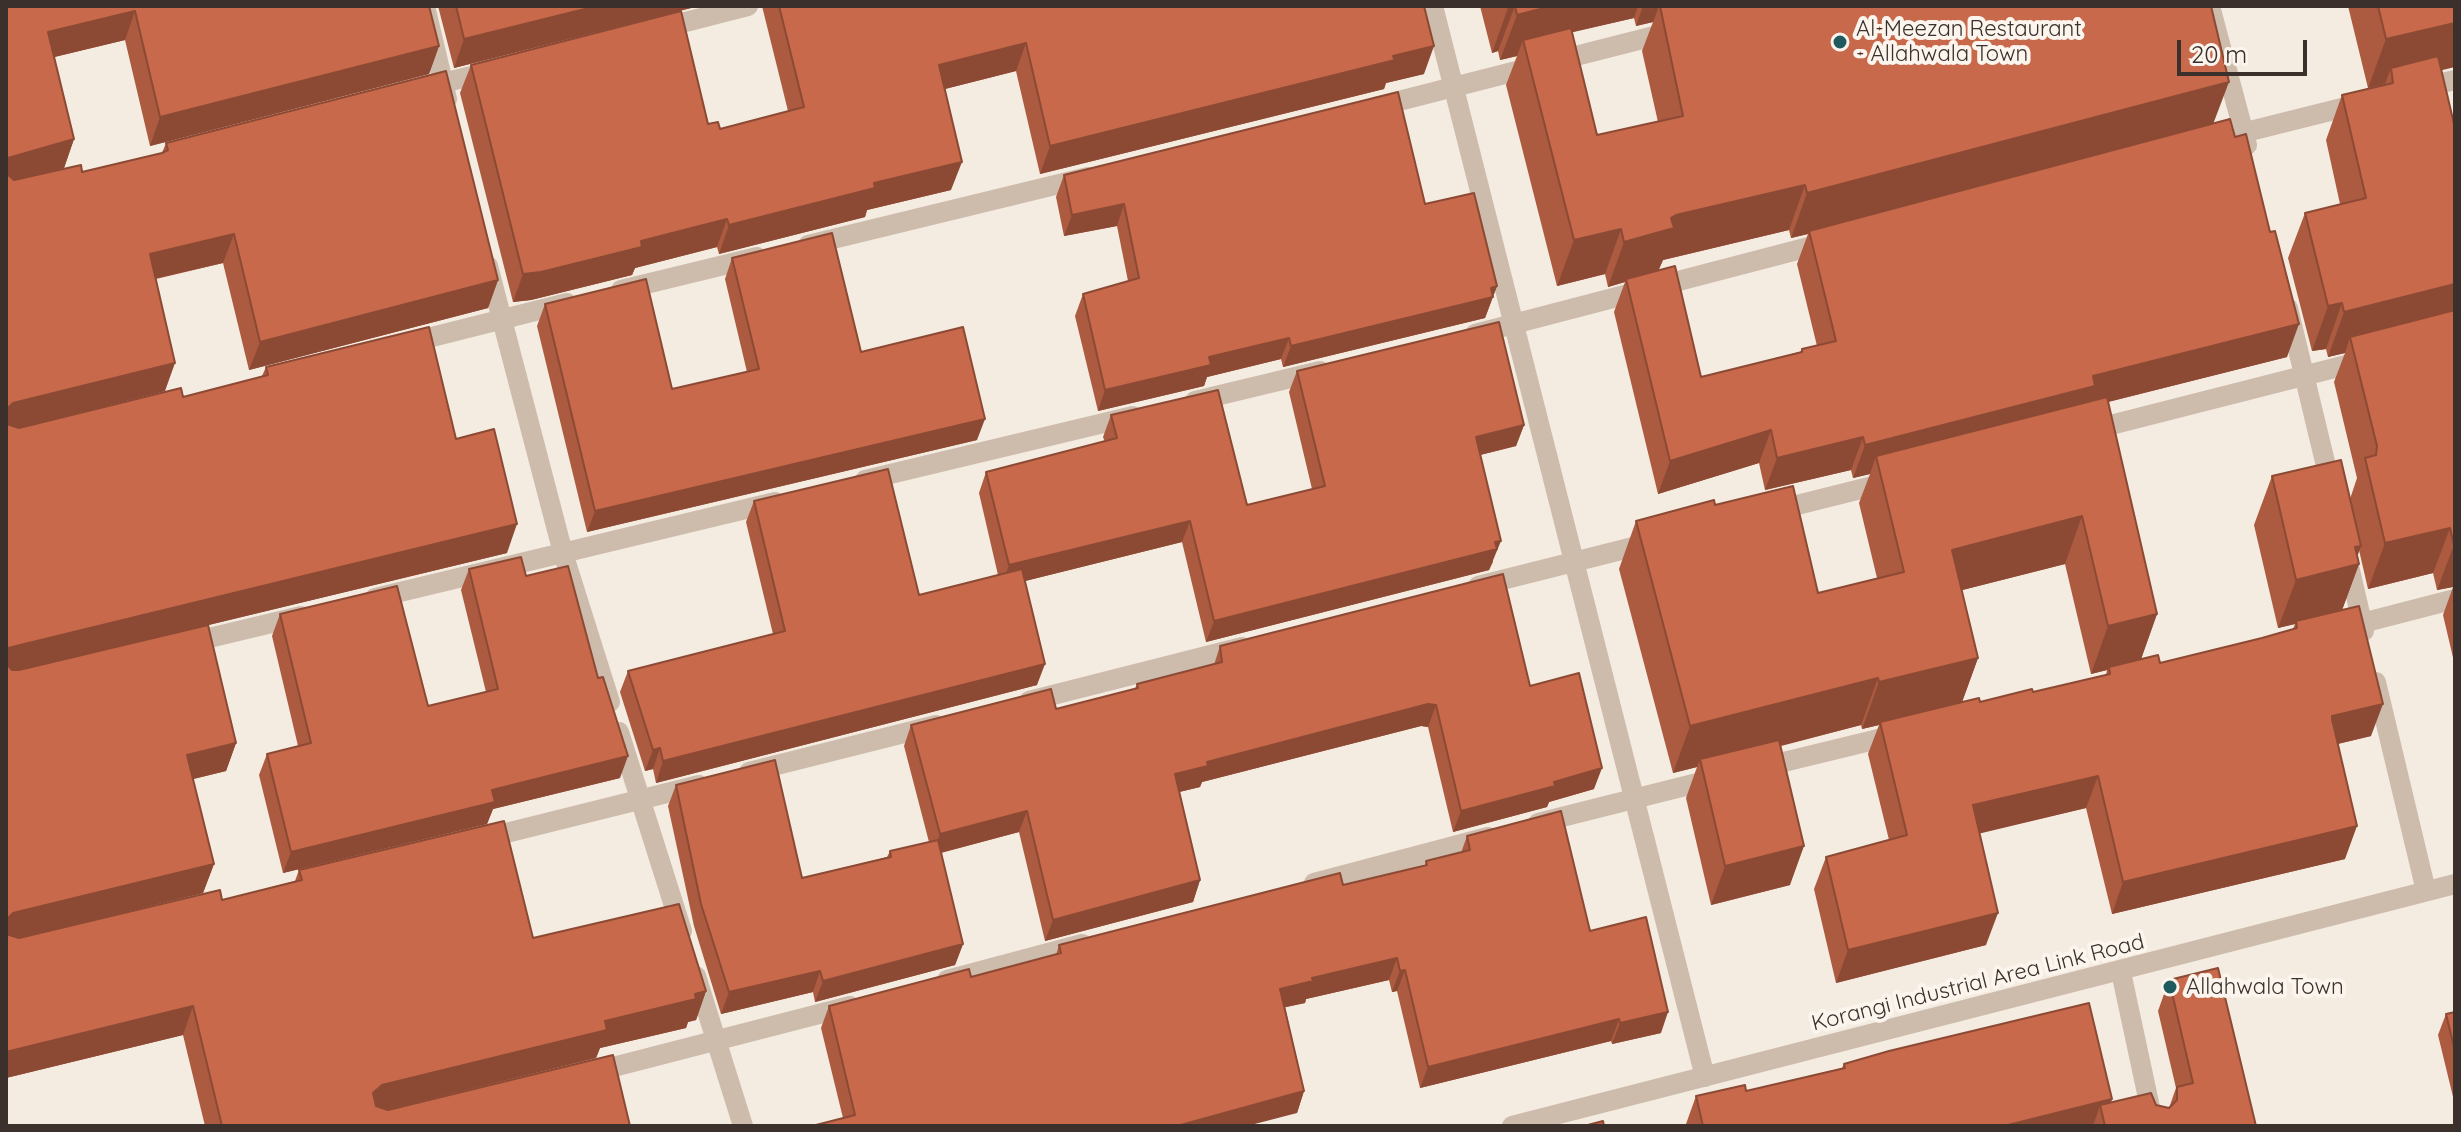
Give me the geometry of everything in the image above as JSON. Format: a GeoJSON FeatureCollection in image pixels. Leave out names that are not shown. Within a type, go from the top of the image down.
{"type":"FeatureCollection","features":[{"type":"Feature","properties":{"kind":"street"},"geometry":{"type":"LineString","coordinates":[[425,6],[450,113]]}},
{"type":"Feature","properties":{"kind":"street"},"geometry":{"type":"LineString","coordinates":[[641,33],[748,6]]}},
{"type":"Feature","properties":{"kind":"street"},"geometry":{"type":"LineString","coordinates":[[1433,6],[1705,1077]]}},
{"type":"Feature","properties":{"kind":"street"},"geometry":{"type":"LineString","coordinates":[[2210,6],[2252,162]]}},
{"type":"Feature","properties":{"kind":"street"},"geometry":{"type":"LineString","coordinates":[[1361,110],[1695,25]]}},
{"type":"Feature","properties":{"kind":"street"},"geometry":{"type":"LineString","coordinates":[[413,91],[519,64]]}},
{"type":"Feature","properties":{"kind":"street"},"geometry":{"type":"LineString","coordinates":[[2183,148],[2455,80]]}},
{"type":"Feature","properties":{"kind":"street"},"geometry":{"type":"LineString","coordinates":[[393,347],[1115,170]]}},
{"type":"Feature","properties":{"kind":"street"},"geometry":{"type":"LineString","coordinates":[[1452,339],[1848,236]]}},
{"type":"Feature","properties":{"kind":"street"},"geometry":{"type":"LineString","coordinates":[[483,245],[563,553],[743,1126]]}},
{"type":"Feature","properties":{"kind":"street"},"geometry":{"type":"LineString","coordinates":[[2282,284],[2426,891]]}},
{"type":"Feature","properties":{"kind":"street"},"geometry":{"type":"LineString","coordinates":[[2072,435],[2380,357]]}},
{"type":"Feature","properties":{"kind":"street"},"geometry":{"type":"LineString","coordinates":[[839,486],[1345,365]]}},
{"type":"Feature","properties":{"kind":"street"},"geometry":{"type":"LineString","coordinates":[[1747,518],[1902,478]]}},
{"type":"Feature","properties":{"kind":"street"},"geometry":{"type":"LineString","coordinates":[[362,601],[793,498]]}},
{"type":"Feature","properties":{"kind":"street"},"geometry":{"type":"LineString","coordinates":[[1454,593],[1669,538]]}},
{"type":"Feature","properties":{"kind":"street"},"geometry":{"type":"LineString","coordinates":[[2316,634],[2455,599]]}},
{"type":"Feature","properties":{"kind":"street"},"geometry":{"type":"LineString","coordinates":[[161,649],[315,612]]}},
{"type":"Feature","properties":{"kind":"street"},"geometry":{"type":"LineString","coordinates":[[1009,706],[1270,640]]}},
{"type":"Feature","properties":{"kind":"street"},"geometry":{"type":"LineString","coordinates":[[455,845],[963,718]]}},
{"type":"Feature","properties":{"kind":"street"},"geometry":{"type":"LineString","coordinates":[[1296,887],[1632,798],[1912,731]]}},
{"type":"Feature","properties":{"kind":"street","name":"Korangi Industrial Area Link Road"},"geometry":{"type":"LineString","coordinates":[[1512,1126],[2455,884]]}},
{"type":"Feature","properties":{"kind":"street"},"geometry":{"type":"LineString","coordinates":[[930,985],[1098,940]]}},
{"type":"Feature","properties":{"kind":"street"},"geometry":{"type":"LineString","coordinates":[[2121,972],[2154,1126]]}},
{"type":"Feature","properties":{"kind":"street"},"geometry":{"type":"LineString","coordinates":[[577,1076],[869,1001]]}},
{"type":"Feature","properties":{"kind":"building"},"geometry":{"type":"Polygon","coordinates":[[[6,6],[429,6],[439,46],[160,117],[135,11],[48,32],[74,139],[8,158],[6,165],[6,6]]]}},
{"type":"Feature","properties":{"kind":"building"},"geometry":{"type":"Polygon","coordinates":[[[456,6],[597,6],[464,39],[456,6]]]}},
{"type":"Feature","properties":{"kind":"building"},"geometry":{"type":"Polygon","coordinates":[[[779,6],[1424,6],[1434,46],[1393,56],[1395,60],[1050,146],[1026,43],[939,65],[962,162],[874,183],[875,188],[729,225],[727,219],[641,241],[642,247],[523,274],[471,65],[681,11],[708,124],[718,122],[720,129],[804,107],[779,6]]]}},
{"type":"Feature","properties":{"kind":"building"},"geometry":{"type":"Polygon","coordinates":[[[1515,6],[1552,6],[1517,15],[1515,6]]]}},
{"type":"Feature","properties":{"kind":"building"},"geometry":{"type":"Polygon","coordinates":[[[1660,6],[2211,6],[2229,82],[1807,193],[1805,185],[1676,215],[1671,218],[1674,228],[1624,242],[1621,229],[1574,240],[1523,40],[1571,28],[1597,135],[1683,116],[1660,6]]]}},
{"type":"Feature","properties":{"kind":"building"},"geometry":{"type":"Polygon","coordinates":[[[2378,6],[2455,6],[2455,23],[2386,39],[2378,6]]]}},
{"type":"Feature","properties":{"kind":"building"},"geometry":{"type":"Polygon","coordinates":[[[2438,56],[2455,128],[2455,284],[2344,312],[2342,303],[2328,306],[2305,213],[2366,198],[2342,95],[2393,83],[2391,68],[2438,56]]]}},
{"type":"Feature","properties":{"kind":"building"},"geometry":{"type":"Polygon","coordinates":[[[446,71],[498,280],[260,342],[234,234],[150,254],[175,363],[13,403],[6,410],[6,173],[14,180],[81,165],[82,172],[162,153],[168,150],[166,143],[446,71]]]}},
{"type":"Feature","properties":{"kind":"building"},"geometry":{"type":"Polygon","coordinates":[[[1398,92],[1425,204],[1474,193],[1497,286],[1491,288],[1493,297],[1291,346],[1289,338],[1209,357],[1211,365],[1105,390],[1083,294],[1139,278],[1124,204],[1072,215],[1064,175],[1398,92]]]}},
{"type":"Feature","properties":{"kind":"building"},"geometry":{"type":"Polygon","coordinates":[[[2230,119],[2235,137],[2246,134],[2270,232],[2275,231],[2299,324],[2093,376],[2095,386],[1865,445],[1863,437],[1777,458],[1771,430],[1670,461],[1626,279],[1675,266],[1701,377],[1802,352],[1802,349],[1836,341],[1809,231],[2230,119]]]}},
{"type":"Feature","properties":{"kind":"building"},"geometry":{"type":"Polygon","coordinates":[[[832,233],[861,352],[963,327],[985,419],[595,511],[545,304],[646,279],[672,389],[759,369],[732,258],[832,233]]]}},
{"type":"Feature","properties":{"kind":"building"},"geometry":{"type":"Polygon","coordinates":[[[2455,310],[2455,544],[2450,528],[2385,543],[2365,458],[2376,455],[2377,446],[2350,337],[2455,310]]]}},
{"type":"Feature","properties":{"kind":"building"},"geometry":{"type":"Polygon","coordinates":[[[1499,322],[1524,425],[1476,437],[1501,541],[1495,542],[1497,549],[1214,621],[1190,521],[1009,565],[986,472],[1117,438],[1111,415],[1218,390],[1247,505],[1325,486],[1297,371],[1499,322]]]}},
{"type":"Feature","properties":{"kind":"building"},"geometry":{"type":"Polygon","coordinates":[[[429,327],[456,439],[494,429],[517,524],[8,648],[6,655],[6,421],[19,428],[181,388],[183,397],[268,375],[266,367],[429,327]]]}},
{"type":"Feature","properties":{"kind":"building"},"geometry":{"type":"Polygon","coordinates":[[[2107,397],[2157,614],[2108,626],[2082,516],[1952,550],[1978,658],[1879,682],[1878,678],[1690,726],[1636,521],[1714,500],[1715,505],[1793,486],[1818,593],[1904,572],[1876,456],[2107,397]]]}},
{"type":"Feature","properties":{"kind":"building"},"geometry":{"type":"Polygon","coordinates":[[[2341,460],[2361,546],[2355,547],[2359,564],[2296,580],[2272,476],[2341,460]]]}},
{"type":"Feature","properties":{"kind":"building"},"geometry":{"type":"Polygon","coordinates":[[[888,469],[919,595],[1022,569],[1045,664],[663,761],[660,748],[653,750],[628,671],[785,631],[754,501],[888,469]]]}},
{"type":"Feature","properties":{"kind":"building"},"geometry":{"type":"Polygon","coordinates":[[[521,557],[526,576],[568,566],[598,678],[603,677],[628,756],[492,790],[495,802],[291,852],[267,754],[311,743],[280,614],[397,586],[428,706],[498,689],[469,569],[521,557]]]}},
{"type":"Feature","properties":{"kind":"building"},"geometry":{"type":"Polygon","coordinates":[[[1503,574],[1530,686],[1579,673],[1602,768],[1554,782],[1555,786],[1461,811],[1436,705],[1428,704],[1207,762],[1208,766],[1175,774],[1200,880],[1053,920],[1027,811],[940,834],[911,725],[1051,689],[1056,709],[1222,662],[1220,646],[1503,574]]]}},
{"type":"Feature","properties":{"kind":"building"},"geometry":{"type":"Polygon","coordinates":[[[2359,606],[2383,704],[2332,716],[2357,826],[2123,882],[2098,776],[1973,805],[1998,913],[1848,950],[1826,857],[1907,835],[1880,722],[1979,698],[1980,702],[2110,674],[2109,667],[2158,655],[2160,663],[2297,628],[2296,621],[2359,606]]]}},
{"type":"Feature","properties":{"kind":"building"},"geometry":{"type":"Polygon","coordinates":[[[208,625],[236,743],[187,755],[214,864],[13,913],[6,920],[6,663],[12,670],[19,670],[208,625]]]}},
{"type":"Feature","properties":{"kind":"building"},"geometry":{"type":"Polygon","coordinates":[[[1779,740],[1804,846],[1725,866],[1700,759],[1779,740]]]}},
{"type":"Feature","properties":{"kind":"building"},"geometry":{"type":"Polygon","coordinates":[[[775,760],[802,878],[891,857],[890,851],[938,840],[963,944],[823,981],[820,971],[729,992],[701,904],[676,785],[775,760]]]}},
{"type":"Feature","properties":{"kind":"building"},"geometry":{"type":"Polygon","coordinates":[[[1561,811],[1590,931],[1646,917],[1668,1012],[1620,1023],[1619,1019],[1428,1067],[1405,970],[1400,971],[1397,958],[1312,978],[1313,981],[1280,989],[1304,1091],[1177,1126],[812,1126],[855,1115],[829,1006],[969,969],[971,977],[1061,953],[1059,945],[1340,873],[1343,885],[1427,865],[1426,861],[1470,850],[1467,836],[1561,811]]]}},
{"type":"Feature","properties":{"kind":"building"},"geometry":{"type":"Polygon","coordinates":[[[504,821],[533,938],[679,904],[706,991],[695,994],[696,999],[605,1021],[607,1030],[382,1085],[373,1093],[376,1106],[388,1110],[613,1055],[630,1126],[222,1126],[193,1006],[6,1052],[6,934],[19,938],[220,890],[222,900],[302,880],[299,870],[504,821]]]}},
{"type":"Feature","properties":{"kind":"building"},"geometry":{"type":"Polygon","coordinates":[[[2218,968],[2256,1126],[2105,1126],[2100,1105],[2151,1093],[2156,1105],[2169,1108],[2177,1100],[2177,1087],[2193,1083],[2169,980],[2218,968]]]}},
{"type":"Feature","properties":{"kind":"building"},"geometry":{"type":"Polygon","coordinates":[[[2089,1003],[2112,1099],[2004,1126],[1703,1126],[1696,1096],[1745,1085],[1746,1091],[1845,1068],[1844,1064],[1889,1051],[2089,1003]]]}},
{"type":"Feature","properties":{"kind":"building"},"geometry":{"type":"Polygon","coordinates":[[[2455,1012],[2455,1051],[2446,1014],[2455,1012]]]}},
{"type":"Feature","properties":{"kind":"building"},"geometry":{"type":"Polygon","coordinates":[[[1603,1121],[1604,1126],[1584,1126],[1603,1121]]]}},
{"type":"Feature","properties":{"kind":"place","name":"Al-Meezan Restaurant - Allahwala Town"},"geometry":{"type":"Point","coordinates":[1840,42]}},
{"type":"Feature","properties":{"kind":"place","name":"Allahwala Town"},"geometry":{"type":"Point","coordinates":[2170,987]}}]}
